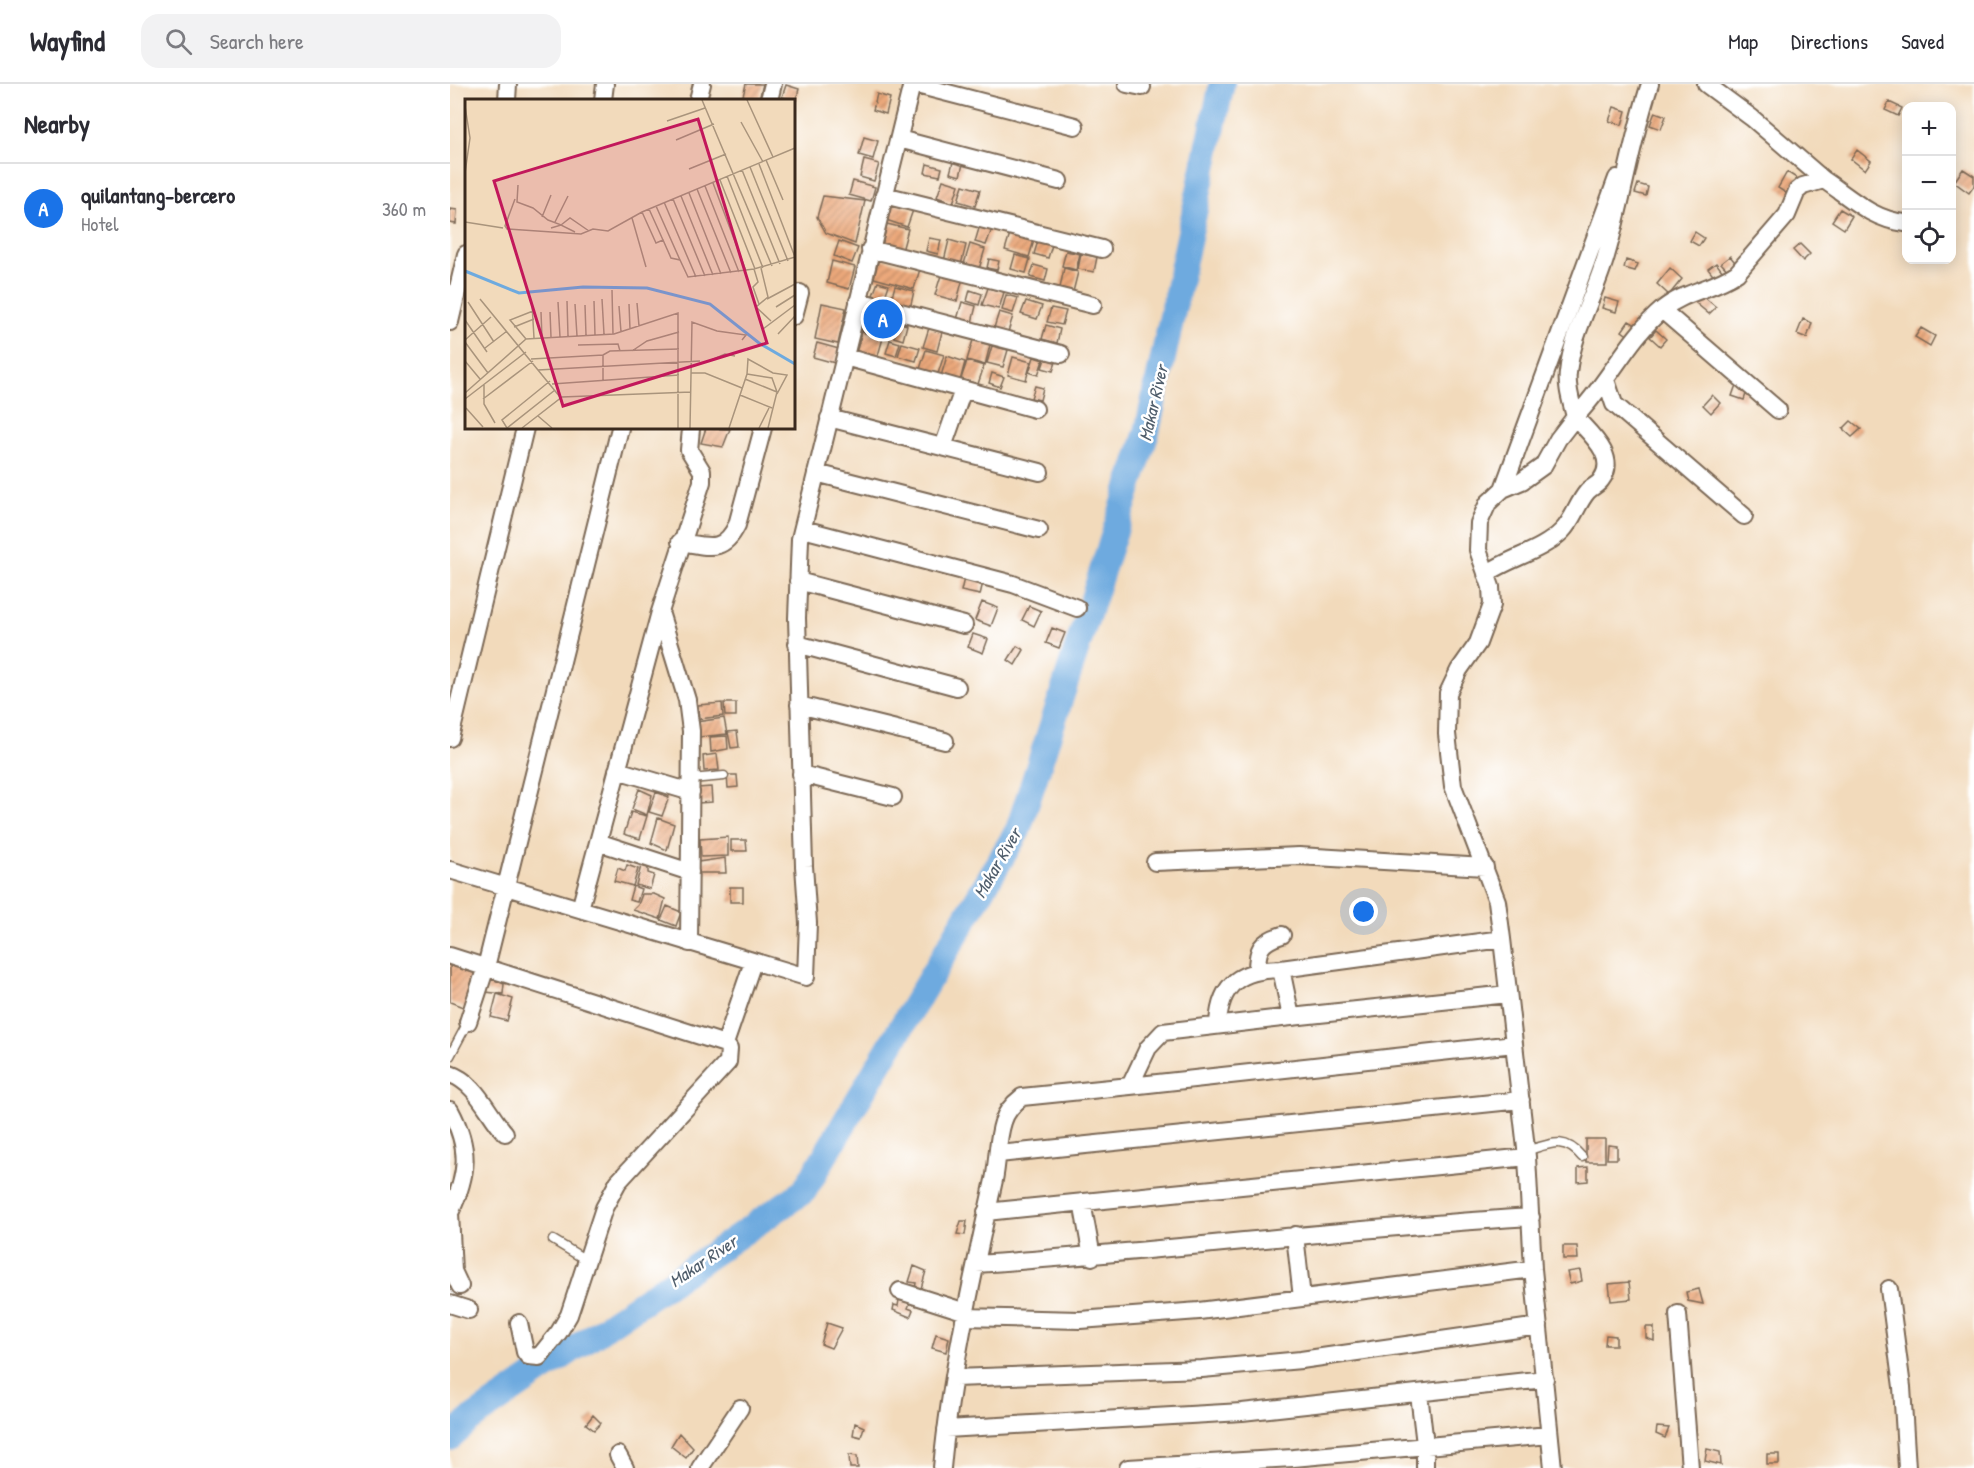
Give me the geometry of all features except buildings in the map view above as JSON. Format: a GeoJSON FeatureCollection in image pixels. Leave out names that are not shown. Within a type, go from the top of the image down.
{"type":"FeatureCollection","features":[{"type":"Feature","properties":{"kind":"street"},"geometry":{"type":"LineString","coordinates":[[507,99],[508,84]]}},
{"type":"Feature","properties":{"kind":"street"},"geometry":{"type":"LineString","coordinates":[[603,99],[605,84]]}},
{"type":"Feature","properties":{"kind":"street"},"geometry":{"type":"LineString","coordinates":[[698,99],[702,84]]}},
{"type":"Feature","properties":{"kind":"street"},"geometry":{"type":"LineString","coordinates":[[769,99],[773,84]]}},
{"type":"Feature","properties":{"kind":"street"},"geometry":{"type":"LineString","coordinates":[[450,870],[806,976],[808,923],[797,644],[798,581],[803,529],[870,249],[913,84],[1075,126]]}},
{"type":"Feature","properties":{"kind":"street"},"geometry":{"type":"LineString","coordinates":[[1503,489],[1650,84]]}},
{"type":"Feature","properties":{"kind":"street"},"geometry":{"type":"LineString","coordinates":[[1706,84],[1752,118],[1824,180],[1872,214],[1885,220],[1902,222]]}},
{"type":"Feature","properties":{"kind":"street"},"geometry":{"type":"LineString","coordinates":[[1486,574],[1506,560],[1549,542],[1564,529],[1588,491],[1601,480],[1605,463],[1600,442],[1575,417],[1567,376],[1570,357],[1612,237],[1638,122]]}},
{"type":"Feature","properties":{"kind":"street"},"geometry":{"type":"LineString","coordinates":[[899,139],[1059,181]]}},
{"type":"Feature","properties":{"kind":"street"},"geometry":{"type":"LineString","coordinates":[[1553,1468],[1533,1269],[1521,1100],[1497,901],[1453,786],[1447,734],[1448,693],[1459,670],[1478,643],[1492,605],[1486,574],[1478,550],[1479,523],[1488,502],[1503,489],[1522,481],[1543,466],[1558,439],[1632,344],[1662,310],[1693,291],[1727,280],[1737,273],[1787,215],[1797,191],[1803,186],[1824,180]]}},
{"type":"Feature","properties":{"kind":"street"},"geometry":{"type":"LineString","coordinates":[[884,195],[1102,249]]}},
{"type":"Feature","properties":{"kind":"street"},"geometry":{"type":"LineString","coordinates":[[870,249],[1093,305]]}},
{"type":"Feature","properties":{"kind":"street"},"geometry":{"type":"LineString","coordinates":[[450,322],[465,258]]}},
{"type":"Feature","properties":{"kind":"street"},"geometry":{"type":"LineString","coordinates":[[795,312],[800,293]]}},
{"type":"Feature","properties":{"kind":"street"},"geometry":{"type":"LineString","coordinates":[[858,301],[1061,354]]}},
{"type":"Feature","properties":{"kind":"street"},"geometry":{"type":"LineString","coordinates":[[1662,310],[1778,410]]}},
{"type":"Feature","properties":{"kind":"street"},"geometry":{"type":"LineString","coordinates":[[845,357],[1035,409]]}},
{"type":"Feature","properties":{"kind":"street"},"geometry":{"type":"LineString","coordinates":[[1606,380],[1614,404],[1744,516]]}},
{"type":"Feature","properties":{"kind":"street"},"geometry":{"type":"LineString","coordinates":[[943,447],[963,390]]}},
{"type":"Feature","properties":{"kind":"street"},"geometry":{"type":"LineString","coordinates":[[829,418],[1040,472]]}},
{"type":"Feature","properties":{"kind":"street"},"geometry":{"type":"LineString","coordinates":[[450,738],[525,429]]}},
{"type":"Feature","properties":{"kind":"street"},"geometry":{"type":"LineString","coordinates":[[468,1022],[486,967],[620,429]]}},
{"type":"Feature","properties":{"kind":"street"},"geometry":{"type":"LineString","coordinates":[[580,909],[660,612],[703,476],[689,450],[689,429]]}},
{"type":"Feature","properties":{"kind":"street"},"geometry":{"type":"LineString","coordinates":[[681,542],[721,546],[730,540],[737,525],[763,429]]}},
{"type":"Feature","properties":{"kind":"street"},"geometry":{"type":"LineString","coordinates":[[816,472],[1039,530]]}},
{"type":"Feature","properties":{"kind":"street"},"geometry":{"type":"LineString","coordinates":[[803,529],[1013,584],[1077,608]]}},
{"type":"Feature","properties":{"kind":"street"},"geometry":{"type":"LineString","coordinates":[[798,581],[964,624]]}},
{"type":"Feature","properties":{"kind":"street"},"geometry":{"type":"LineString","coordinates":[[660,612],[687,700],[691,730],[689,943]]}},
{"type":"Feature","properties":{"kind":"street"},"geometry":{"type":"LineString","coordinates":[[797,644],[957,687]]}},
{"type":"Feature","properties":{"kind":"street"},"geometry":{"type":"LineString","coordinates":[[799,705],[945,741]]}},
{"type":"Feature","properties":{"kind":"street"},"geometry":{"type":"LineString","coordinates":[[617,770],[691,786]]}},
{"type":"Feature","properties":{"kind":"street"},"geometry":{"type":"LineString","coordinates":[[801,774],[893,797]]}},
{"type":"Feature","properties":{"kind":"street"},"geometry":{"type":"LineString","coordinates":[[598,842],[690,872]]}},
{"type":"Feature","properties":{"kind":"street"},"geometry":{"type":"LineString","coordinates":[[1155,862],[1299,856],[1485,867]]}},
{"type":"Feature","properties":{"kind":"street"},"geometry":{"type":"LineString","coordinates":[[1257,971],[1262,945],[1267,939],[1282,935]]}},
{"type":"Feature","properties":{"kind":"street"},"geometry":{"type":"LineString","coordinates":[[1218,1018],[1230,986],[1241,975],[1502,939]]}},
{"type":"Feature","properties":{"kind":"street"},"geometry":{"type":"LineString","coordinates":[[450,956],[725,1044],[729,1049],[728,1062],[618,1182],[604,1208],[569,1315],[539,1357],[528,1356],[525,1352],[519,1323]]}},
{"type":"Feature","properties":{"kind":"street"},"geometry":{"type":"LineString","coordinates":[[725,1044],[753,962]]}},
{"type":"Feature","properties":{"kind":"street"},"geometry":{"type":"LineString","coordinates":[[1281,969],[1291,1017]]}},
{"type":"Feature","properties":{"kind":"street"},"geometry":{"type":"LineString","coordinates":[[1130,1086],[1148,1048],[1163,1032],[1197,1028],[1218,1018],[1291,1017],[1508,994]]}},
{"type":"Feature","properties":{"kind":"street"},"geometry":{"type":"LineString","coordinates":[[942,1468],[946,1429],[965,1315],[999,1154],[1003,1121],[1011,1105],[1022,1097],[1514,1044]]}},
{"type":"Feature","properties":{"kind":"street"},"geometry":{"type":"LineString","coordinates":[[450,1074],[479,1095],[493,1120],[505,1133]]}},
{"type":"Feature","properties":{"kind":"street"},"geometry":{"type":"LineString","coordinates":[[999,1154],[1521,1100]]}},
{"type":"Feature","properties":{"kind":"street"},"geometry":{"type":"LineString","coordinates":[[450,1110],[464,1140],[462,1185],[450,1213],[453,1271],[460,1286]]}},
{"type":"Feature","properties":{"kind":"street"},"geometry":{"type":"LineString","coordinates":[[986,1212],[1526,1154]]}},
{"type":"Feature","properties":{"kind":"street"},"geometry":{"type":"LineString","coordinates":[[1082,1202],[1092,1257]]}},
{"type":"Feature","properties":{"kind":"street"},"geometry":{"type":"LineString","coordinates":[[976,1264],[1092,1257],[1295,1235],[1531,1217]]}},
{"type":"Feature","properties":{"kind":"street"},"geometry":{"type":"LineString","coordinates":[[1295,1235],[1302,1298]]}},
{"type":"Feature","properties":{"kind":"street"},"geometry":{"type":"LineString","coordinates":[[900,1291],[965,1315],[1080,1320],[1199,1311],[1533,1269]]}},
{"type":"Feature","properties":{"kind":"street"},"geometry":{"type":"LineString","coordinates":[[1889,1289],[1902,1387],[1907,1468]]}},
{"type":"Feature","properties":{"kind":"street"},"geometry":{"type":"LineString","coordinates":[[450,1304],[469,1310]]}},
{"type":"Feature","properties":{"kind":"street"},"geometry":{"type":"LineString","coordinates":[[1678,1314],[1690,1468]]}},
{"type":"Feature","properties":{"kind":"street"},"geometry":{"type":"LineString","coordinates":[[954,1378],[1202,1369],[1301,1360],[1539,1326]]}},
{"type":"Feature","properties":{"kind":"street"},"geometry":{"type":"LineString","coordinates":[[946,1429],[1137,1420],[1419,1394],[1545,1379]]}},
{"type":"Feature","properties":{"kind":"street"},"geometry":{"type":"LineString","coordinates":[[1419,1394],[1425,1444],[1425,1468]]}},
{"type":"Feature","properties":{"kind":"street"},"geometry":{"type":"LineString","coordinates":[[700,1468],[740,1408]]}},
{"type":"Feature","properties":{"kind":"street"},"geometry":{"type":"LineString","coordinates":[[1128,1468],[1293,1463],[1425,1444],[1549,1435]]}},
{"type":"Feature","properties":{"kind":"lane"},"geometry":{"type":"LineString","coordinates":[[691,786],[724,776]]}},
{"type":"Feature","properties":{"kind":"lane"},"geometry":{"type":"LineString","coordinates":[[450,1056],[468,1022]]}},
{"type":"Feature","properties":{"kind":"lane"},"geometry":{"type":"LineString","coordinates":[[1526,1154],[1563,1142],[1572,1145],[1582,1157]]}},
{"type":"Feature","properties":{"kind":"lane"},"geometry":{"type":"LineString","coordinates":[[553,1240],[586,1260]]}},
{"type":"Feature","properties":{"kind":"waterway","name":"Makar River"},"geometry":{"type":"LineString","coordinates":[[450,1438],[470,1420],[804,1191],[1018,830],[1147,432],[1222,84]]}},
{"type":"Feature","properties":{"kind":"place","name":"quilantang-bercero"},"geometry":{"type":"Point","coordinates":[883,319]}}]}
